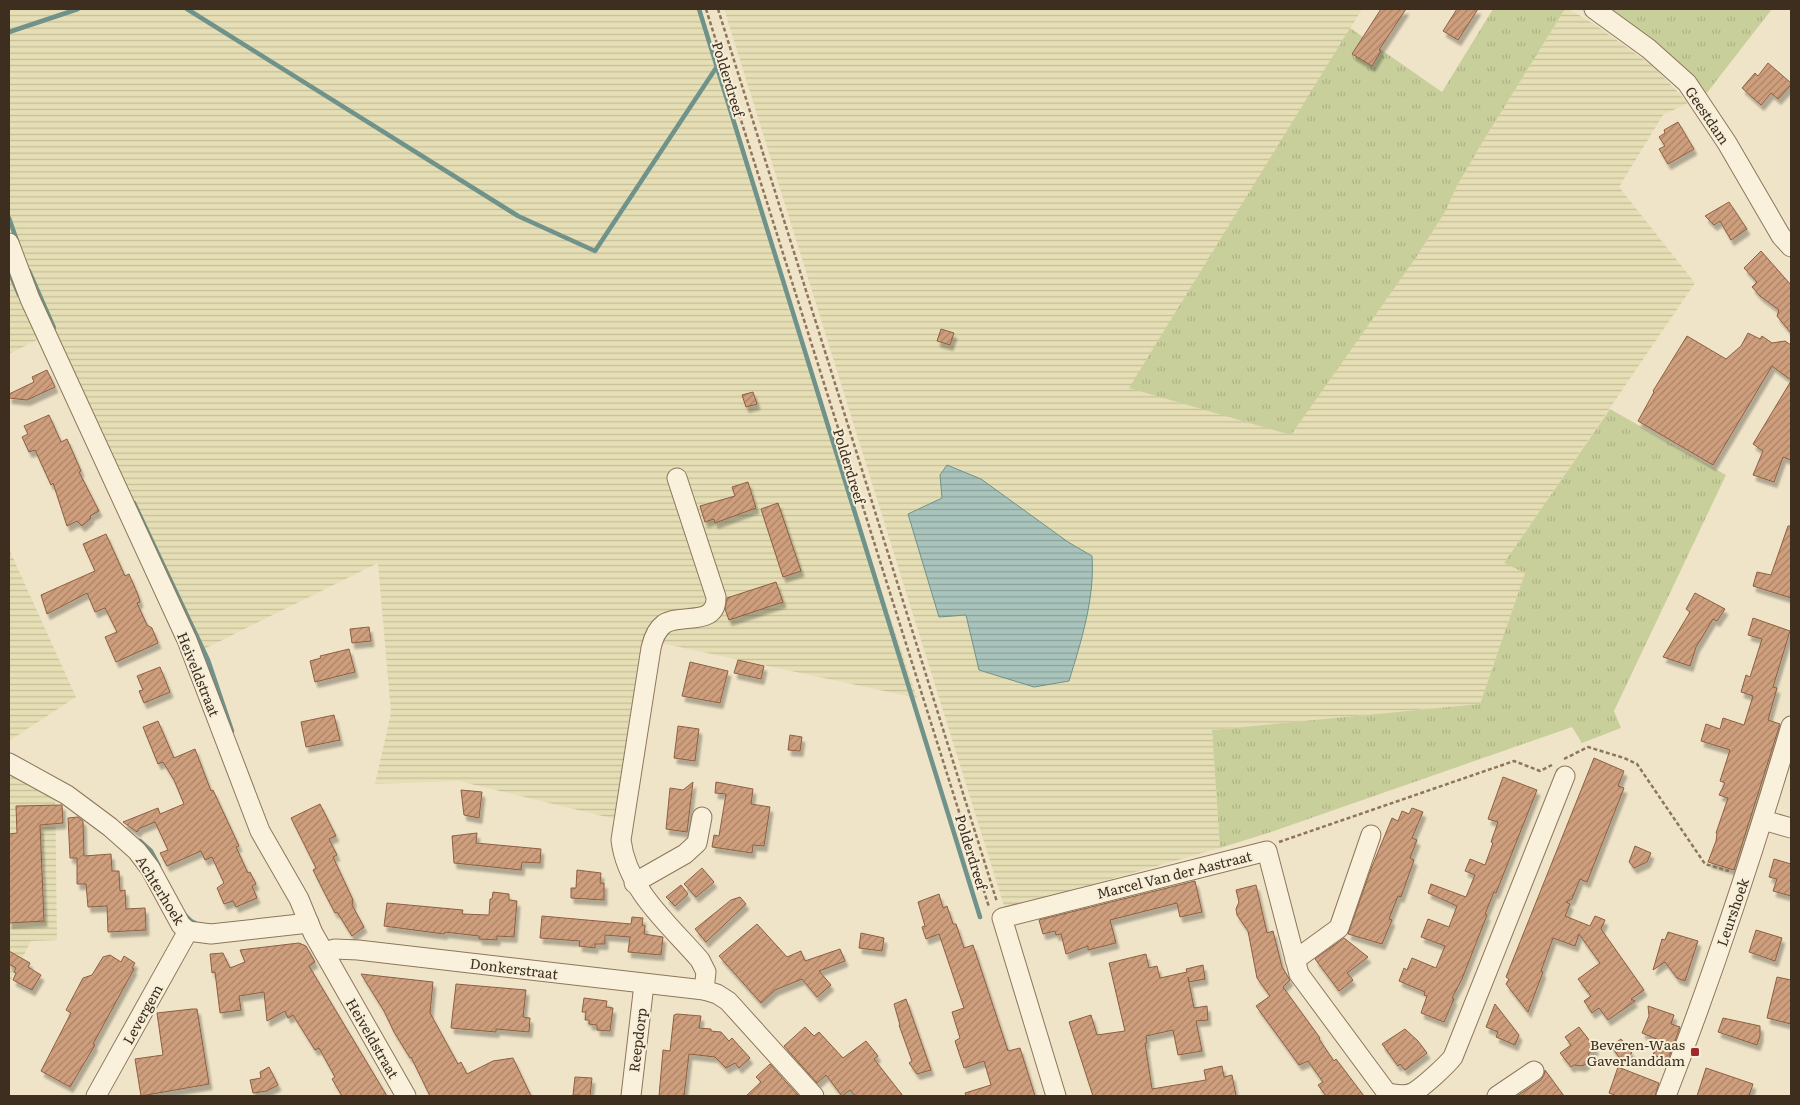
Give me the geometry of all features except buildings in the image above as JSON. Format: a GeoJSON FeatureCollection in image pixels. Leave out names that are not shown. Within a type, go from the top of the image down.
{"type":"FeatureCollection","features":[{"type":"Feature","properties":{"kind":"street","name":"Geestdam"},"geometry":{"type":"LineString","coordinates":[[1594,9],[1649,49],[1687,83],[1727,143],[1781,236],[1791,247]]}},
{"type":"Feature","properties":{"kind":"street","name":"Heiveldstraat"},"geometry":{"type":"LineString","coordinates":[[9,243],[30,299],[187,640],[260,831],[299,899],[308,924],[406,1096]]}},
{"type":"Feature","properties":{"kind":"street"},"geometry":{"type":"LineString","coordinates":[[677,478],[716,597],[716,606],[712,612],[698,617],[665,624],[655,634],[651,648],[621,840],[623,854],[634,883],[700,960],[706,972],[704,990]]}},
{"type":"Feature","properties":{"kind":"street","name":"Leurshoek"},"geometry":{"type":"LineString","coordinates":[[1666,1096],[1688,1039],[1763,820],[1791,726]]}},
{"type":"Feature","properties":{"kind":"street","name":"Achterhoek"},"geometry":{"type":"LineString","coordinates":[[9,764],[67,795],[110,827],[137,851],[150,868],[181,925],[188,932],[211,934],[308,924]]}},
{"type":"Feature","properties":{"kind":"street","name":"Marcel Van der Aastraat"},"geometry":{"type":"LineString","coordinates":[[1002,918],[1267,851],[1299,974],[1387,1092],[1400,1095],[1416,1094],[1446,1066],[1453,1056],[1565,776]]}},
{"type":"Feature","properties":{"kind":"street"},"geometry":{"type":"LineString","coordinates":[[634,883],[686,854],[698,843],[702,817]]}},
{"type":"Feature","properties":{"kind":"street"},"geometry":{"type":"LineString","coordinates":[[1763,820],[1791,828]]}},
{"type":"Feature","properties":{"kind":"street"},"geometry":{"type":"LineString","coordinates":[[1295,960],[1339,928],[1371,835]]}},
{"type":"Feature","properties":{"kind":"street"},"geometry":{"type":"LineString","coordinates":[[1002,918],[1056,1096]]}},
{"type":"Feature","properties":{"kind":"street","name":"Levergem"},"geometry":{"type":"LineString","coordinates":[[96,1096],[188,932]]}},
{"type":"Feature","properties":{"kind":"street","name":"Donkerstraat"},"geometry":{"type":"LineString","coordinates":[[324,952],[335,949],[358,950],[704,990],[717,994],[728,1001],[814,1096]]}},
{"type":"Feature","properties":{"kind":"street","name":"Reepdorp"},"geometry":{"type":"LineString","coordinates":[[631,1096],[644,984]]}},
{"type":"Feature","properties":{"kind":"street"},"geometry":{"type":"LineString","coordinates":[[1497,1096],[1534,1071]]}},
{"type":"Feature","properties":{"kind":"path","name":"Polderdreef"},"geometry":{"type":"LineString","coordinates":[[706,9],[989,906],[1002,918]]}},
{"type":"Feature","properties":{"kind":"path","name":"Polderdreef"},"geometry":{"type":"LineString","coordinates":[[718,9],[1002,918]]}},
{"type":"Feature","properties":{"kind":"path"},"geometry":{"type":"LineString","coordinates":[[1267,851],[1274,844],[1364,813]]}},
{"type":"Feature","properties":{"kind":"shaded area"},"geometry":{"type":"Polygon","coordinates":[[[9,9],[700,9],[846,482],[917,698],[656,642],[619,820],[459,781],[375,784],[391,713],[378,563],[198,652],[9,228],[9,9]]]}},
{"type":"Feature","properties":{"kind":"shaded area"},"geometry":{"type":"Polygon","coordinates":[[[724,9],[1362,9],[1279,146],[1419,253],[1445,212],[1457,186],[1482,143],[1565,9],[1569,9],[1594,24],[1653,66],[1688,103],[1663,115],[1619,187],[1695,283],[1505,562],[1525,573],[1480,704],[1212,730],[1220,848],[1005,909],[724,9]]]}},
{"type":"Feature","properties":{"kind":"shaded area"},"geometry":{"type":"Polygon","coordinates":[[[9,255],[43,337],[9,354],[9,255]]]}},
{"type":"Feature","properties":{"kind":"shaded area"},"geometry":{"type":"Polygon","coordinates":[[[9,549],[76,697],[9,741],[9,549]]]}},
{"type":"Feature","properties":{"kind":"shaded area"},"geometry":{"type":"Polygon","coordinates":[[[9,765],[55,781],[57,940],[31,941],[9,984],[9,765]]]}},
{"type":"Feature","properties":{"kind":"green space"},"geometry":{"type":"Polygon","coordinates":[[[1493,9],[1565,9],[1482,143],[1457,186],[1445,212],[1419,253],[1291,435],[1129,388],[1350,28],[1442,92],[1493,9]]]}},
{"type":"Feature","properties":{"kind":"green space"},"geometry":{"type":"Polygon","coordinates":[[[1607,9],[1772,9],[1706,94],[1687,73],[1607,9]]]}},
{"type":"Feature","properties":{"kind":"green space"},"geometry":{"type":"Polygon","coordinates":[[[1610,409],[1726,475],[1614,711],[1621,728],[1582,743],[1572,727],[1220,848],[1212,730],[1480,704],[1525,573],[1504,563],[1610,409]]]}},
{"type":"Feature","properties":{"kind":"water"},"geometry":{"type":"Polygon","coordinates":[[[947,465],[981,479],[1068,542],[1092,556],[1089,604],[1069,681],[1034,687],[979,670],[966,615],[939,617],[908,514],[942,498],[940,475],[947,465]]]}},
{"type":"Feature","properties":{"kind":"waterway"},"geometry":{"type":"LineString","coordinates":[[9,32],[78,9]]}},
{"type":"Feature","properties":{"kind":"waterway"},"geometry":{"type":"LineString","coordinates":[[187,9],[518,216],[595,251],[716,68]]}},
{"type":"Feature","properties":{"kind":"waterway"},"geometry":{"type":"LineString","coordinates":[[699,9],[980,917]]}},
{"type":"Feature","properties":{"kind":"waterway"},"geometry":{"type":"LineString","coordinates":[[9,218],[17,241]]}},
{"type":"Feature","properties":{"kind":"waterway"},"geometry":{"type":"LineString","coordinates":[[9,271],[19,295]]}},
{"type":"Feature","properties":{"kind":"waterway"},"geometry":{"type":"LineString","coordinates":[[29,271],[54,328]]}},
{"type":"Feature","properties":{"kind":"waterway"},"geometry":{"type":"LineString","coordinates":[[134,503],[208,660],[232,731]]}},
{"type":"Feature","properties":{"kind":"waterway"},"geometry":{"type":"LineString","coordinates":[[140,841],[151,851],[159,866]]}},
{"type":"Feature","properties":{"kind":"waterway"},"geometry":{"type":"LineString","coordinates":[[183,913],[191,921],[199,925]]}},
{"type":"Feature","properties":{"kind":"place","name":"Beveren-Waas Gaverlanddam"},"geometry":{"type":"Point","coordinates":[1695,1052]}}]}
